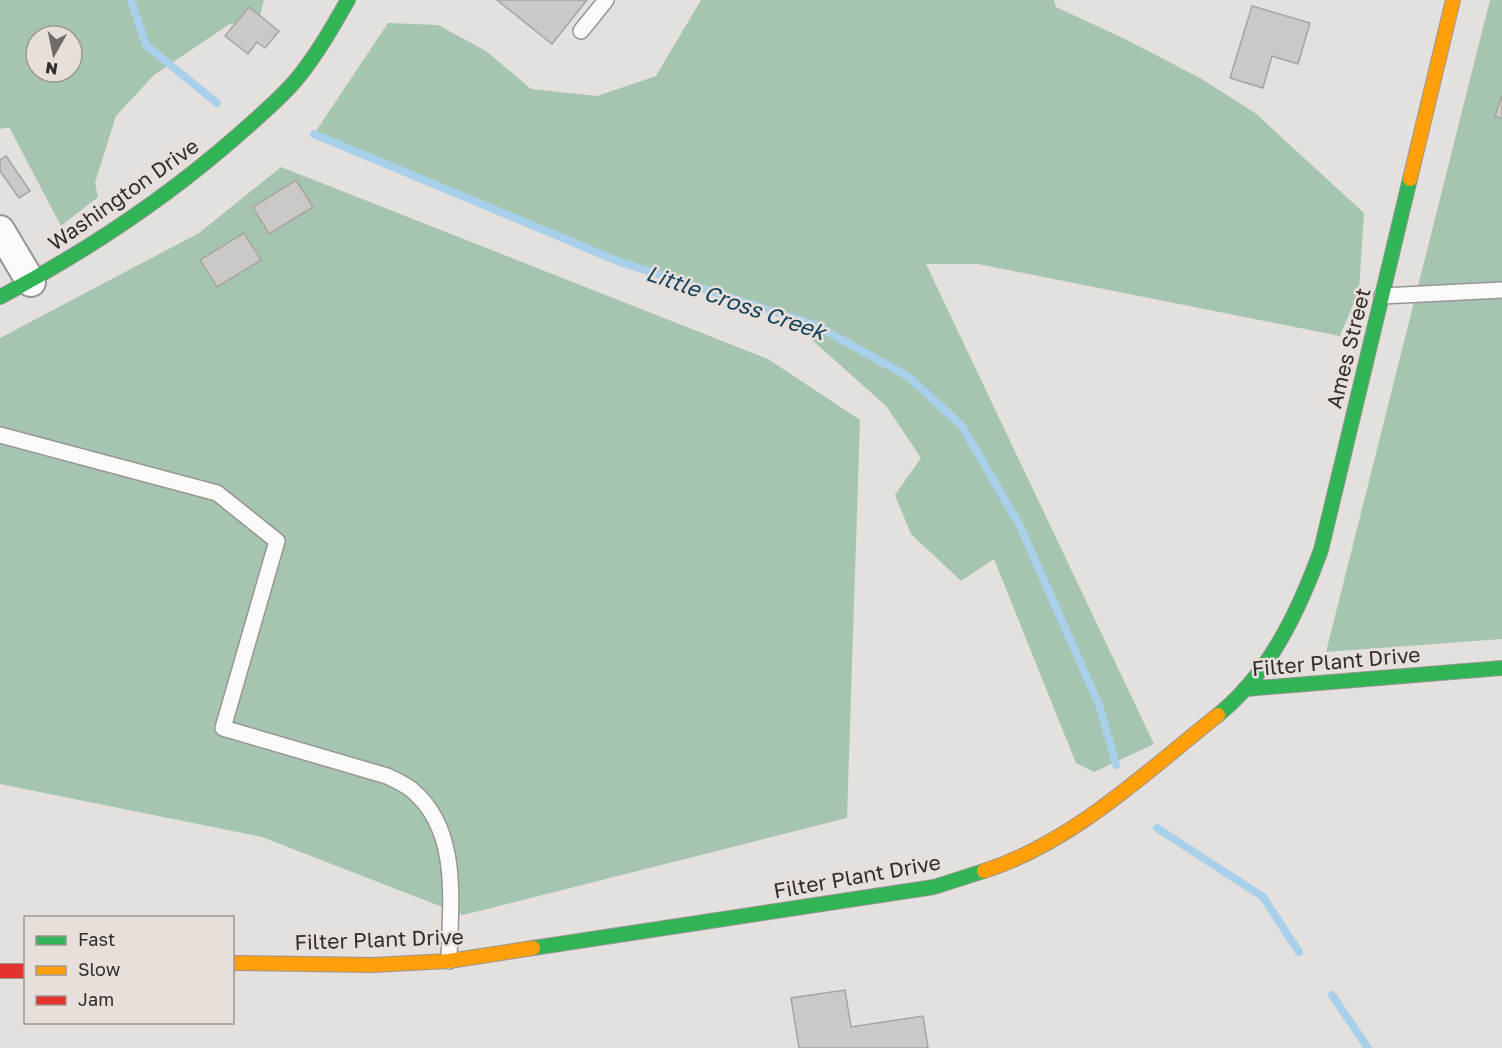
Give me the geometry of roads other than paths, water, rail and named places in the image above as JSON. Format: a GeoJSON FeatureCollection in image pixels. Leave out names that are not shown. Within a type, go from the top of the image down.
{"type":"FeatureCollection","features":[{"type":"Feature","properties":{"kind":"street","name":"Washington Drive"},"geometry":{"type":"LineString","coordinates":[[0,297],[92,246],[156,203],[216,156],[287,91],[320,49],[348,0]]}},
{"type":"Feature","properties":{"kind":"street","name":"Ames Street"},"geometry":{"type":"LineString","coordinates":[[1245,689],[1274,651],[1302,601],[1321,550],[1453,0]]}},
{"type":"Feature","properties":{"kind":"street"},"geometry":{"type":"LineString","coordinates":[[0,230],[30,282]]}},
{"type":"Feature","properties":{"kind":"street","name":"Filter Plant Drive"},"geometry":{"type":"LineString","coordinates":[[234,963],[373,965],[449,961],[934,887],[1006,864],[1041,847],[1092,815],[1234,702],[1245,689],[1502,668]]}},
{"type":"Feature","properties":{"kind":"street"},"geometry":{"type":"LineString","coordinates":[[0,972],[24,971]]}},
{"type":"Feature","properties":{"kind":"lane"},"geometry":{"type":"LineString","coordinates":[[581,31],[606,0]]}},
{"type":"Feature","properties":{"kind":"lane"},"geometry":{"type":"LineString","coordinates":[[1382,296],[1502,290]]}},
{"type":"Feature","properties":{"kind":"lane"},"geometry":{"type":"LineString","coordinates":[[0,435],[217,493],[277,541],[223,728],[387,776],[411,788],[427,806],[440,830],[448,854],[449,961]]}},
{"type":"Feature","properties":{"kind":"waterway","name":"Little Cross Creek"},"geometry":{"type":"LineString","coordinates":[[131,0],[146,45],[217,103]]}},
{"type":"Feature","properties":{"kind":"waterway","name":"Little Cross Creek"},"geometry":{"type":"LineString","coordinates":[[314,134],[620,262],[815,325],[909,377],[962,426],[1020,526],[1100,707],[1116,765]]}},
{"type":"Feature","properties":{"kind":"waterway","name":"Little Cross Creek"},"geometry":{"type":"LineString","coordinates":[[1157,828],[1263,897],[1299,952]]}},
{"type":"Feature","properties":{"kind":"waterway","name":"Little Cross Creek"},"geometry":{"type":"LineString","coordinates":[[1332,995],[1368,1048]]}}]}
